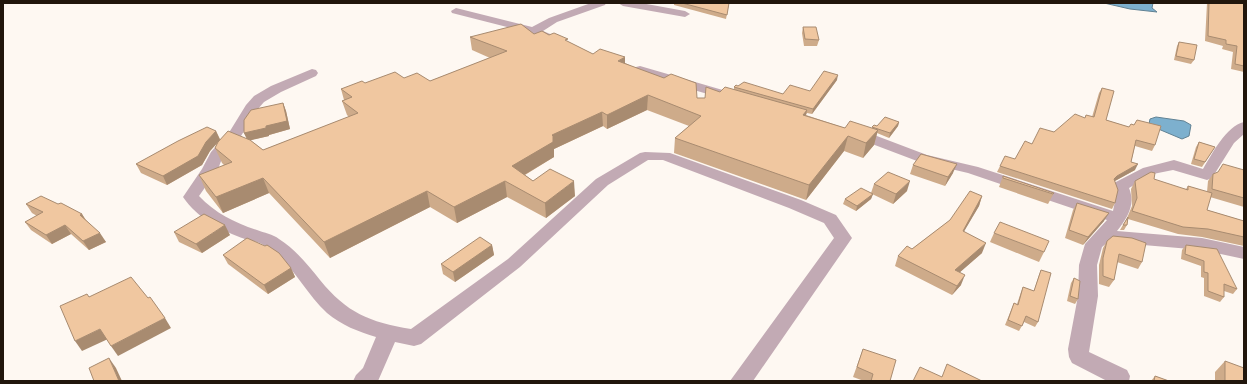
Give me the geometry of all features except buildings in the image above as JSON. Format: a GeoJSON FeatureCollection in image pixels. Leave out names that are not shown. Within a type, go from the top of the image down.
{"type":"FeatureCollection","features":[{"type":"Feature","properties":{"kind":"street"},"geometry":{"type":"LineString","coordinates":[[534,31],[552,20],[601,3]]}},
{"type":"Feature","properties":{"kind":"street"},"geometry":{"type":"LineString","coordinates":[[623,3],[685,14]]}},
{"type":"Feature","properties":{"kind":"street"},"geometry":{"type":"LineString","coordinates":[[456,12],[534,31],[573,47]]}},
{"type":"Feature","properties":{"kind":"street"},"geometry":{"type":"LineString","coordinates":[[630,67],[739,99]]}},
{"type":"Feature","properties":{"kind":"street"},"geometry":{"type":"LineString","coordinates":[[312,73],[276,88],[259,99],[251,108],[236,132],[216,154],[210,169],[192,197],[202,210],[224,224],[274,243],[307,275],[327,301],[349,318],[388,334],[414,338],[514,263],[602,182],[645,156],[665,156],[795,204],[830,219],[843,238],[741,381]]}},
{"type":"Feature","properties":{"kind":"street"},"geometry":{"type":"LineString","coordinates":[[1118,381],[1119,376],[1079,357],[1078,349],[1088,296],[1088,265],[1094,244],[1104,236],[1121,214],[1124,196],[1120,186],[1148,171],[1174,164],[1207,175],[1228,141],[1244,126]]}},
{"type":"Feature","properties":{"kind":"street"},"geometry":{"type":"LineString","coordinates":[[846,130],[868,136],[922,158],[973,170],[1118,218]]}},
{"type":"Feature","properties":{"kind":"street"},"geometry":{"type":"LineString","coordinates":[[1104,236],[1202,244],[1244,253]]}},
{"type":"Feature","properties":{"kind":"street"},"geometry":{"type":"LineString","coordinates":[[364,381],[371,374],[388,334]]}},
{"type":"Feature","properties":{"kind":"water"},"geometry":{"type":"Polygon","coordinates":[[[1104,3],[1153,3],[1152,8],[1157,12],[1130,9],[1104,3]]]}},
{"type":"Feature","properties":{"kind":"water"},"geometry":{"type":"Polygon","coordinates":[[[1156,117],[1184,121],[1191,125],[1189,136],[1182,139],[1149,124],[1150,119],[1156,117]]]}}]}
